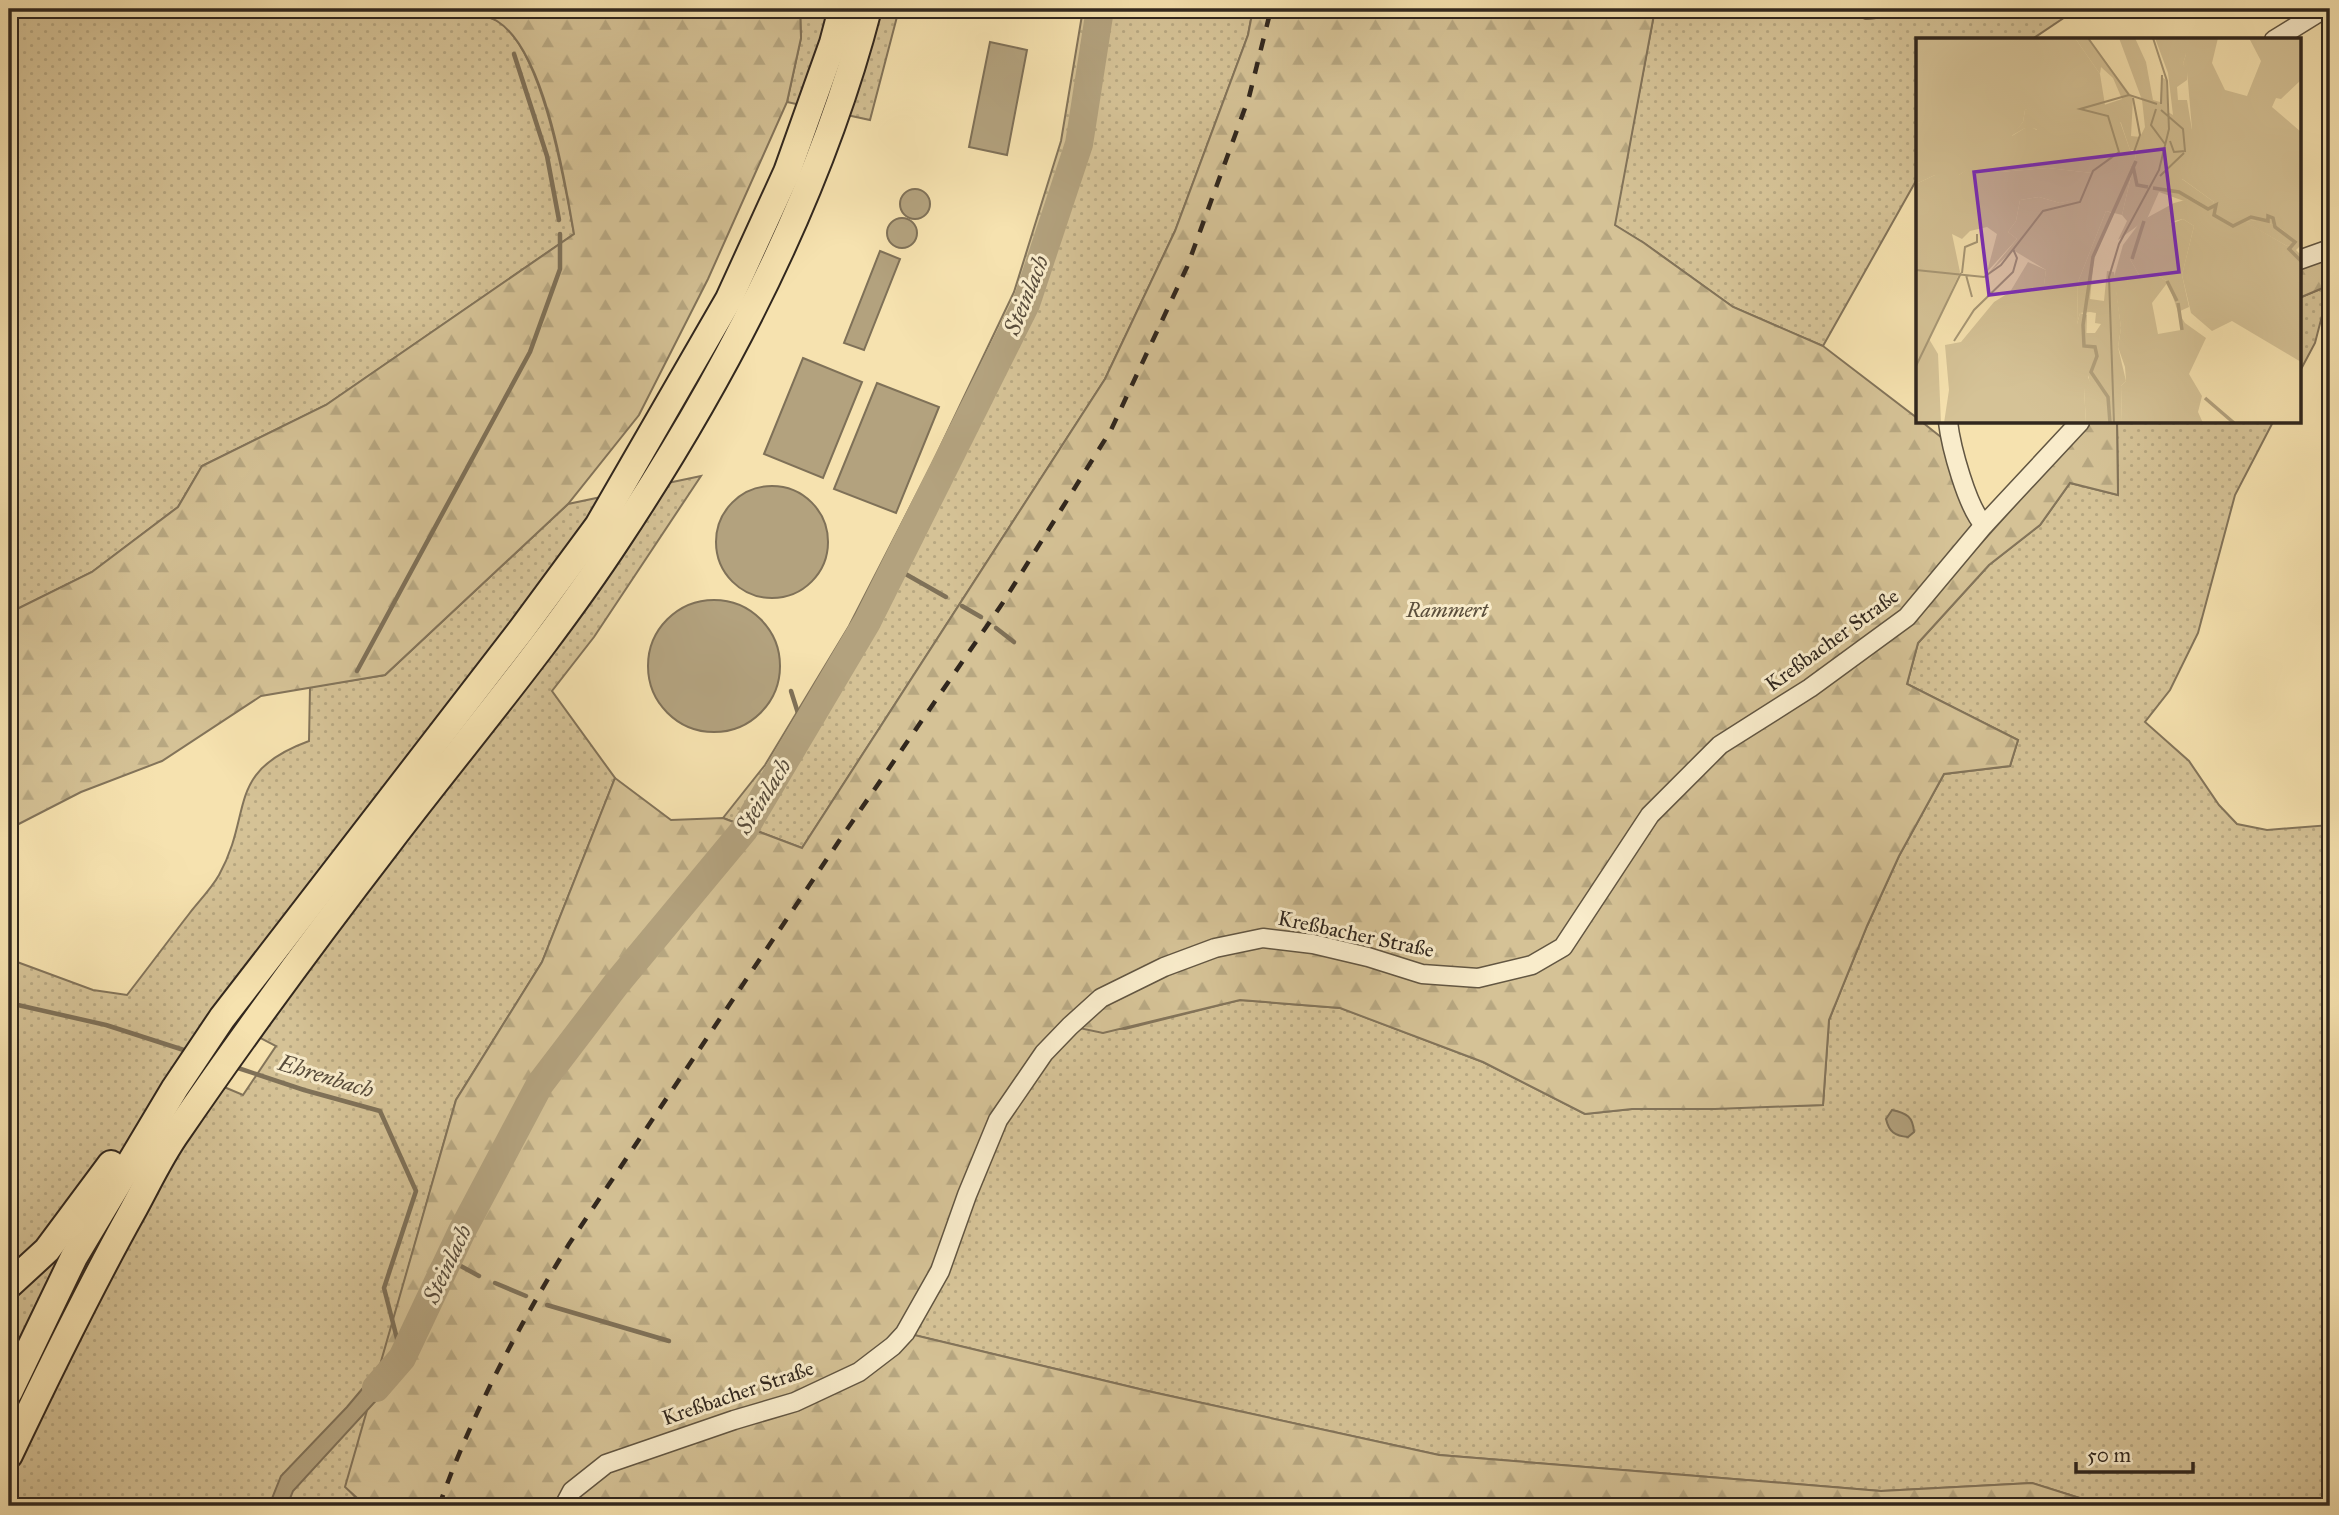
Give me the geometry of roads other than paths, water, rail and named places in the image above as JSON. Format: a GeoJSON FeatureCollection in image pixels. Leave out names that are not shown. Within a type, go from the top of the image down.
{"type":"FeatureCollection","features":[{"type":"Feature","properties":{"kind":"highway"},"geometry":{"type":"LineString","coordinates":[[9,1392],[74,1257],[181,1079],[222,1018],[522,629],[598,526],[729,299],[787,172],[842,9]]}},
{"type":"Feature","properties":{"kind":"highway"},"geometry":{"type":"LineString","coordinates":[[9,1455],[105,1260],[174,1136],[388,843],[540,649],[618,539],[691,425],[753,308],[812,178],[858,48],[868,9]]}},
{"type":"Feature","properties":{"kind":"highway"},"geometry":{"type":"LineString","coordinates":[[9,1285],[47,1250],[141,1121],[181,1079]]}},
{"type":"Feature","properties":{"kind":"highway"},"geometry":{"type":"LineString","coordinates":[[9,1479],[29,1413]]}},
{"type":"Feature","properties":{"kind":"street"},"geometry":{"type":"LineString","coordinates":[[2277,38],[2324,9]]}},
{"type":"Feature","properties":{"kind":"street"},"geometry":{"type":"LineString","coordinates":[[2300,260],[2330,248]]}},
{"type":"Feature","properties":{"kind":"street"},"geometry":{"type":"LineString","coordinates":[[1948,424],[1951,445],[1963,481],[1978,518],[1984,525]]}},
{"type":"Feature","properties":{"kind":"street","name":"Kreßbacher Straße"},"geometry":{"type":"LineString","coordinates":[[564,1506],[572,1491],[606,1464],[795,1402],[859,1372],[893,1346],[905,1333],[940,1271],[998,1120],[1044,1054],[1101,998],[1164,967],[1215,948],[1263,938],[1324,947],[1422,974],[1478,978],[1532,965],[1563,947],[1650,815],[1720,745],[1810,688],[1907,617],[1984,525],[2078,424]]}},
{"type":"Feature","properties":{"kind":"waterway","name":"Steinlach"},"geometry":{"type":"LineString","coordinates":[[376,1388],[402,1358],[462,1231],[540,1084],[617,983],[744,830],[867,622],[1026,304],[1079,144],[1100,9]]}},
{"type":"Feature","properties":{"kind":"waterway"},"geometry":{"type":"LineString","coordinates":[[514,54],[547,156],[559,220]]}},
{"type":"Feature","properties":{"kind":"waterway"},"geometry":{"type":"LineString","coordinates":[[357,671],[530,352],[560,269],[560,234]]}},
{"type":"Feature","properties":{"kind":"waterway"},"geometry":{"type":"LineString","coordinates":[[895,568],[946,597]]}},
{"type":"Feature","properties":{"kind":"waterway"},"geometry":{"type":"LineString","coordinates":[[962,606],[981,617]]}},
{"type":"Feature","properties":{"kind":"waterway"},"geometry":{"type":"LineString","coordinates":[[996,628],[1014,642]]}},
{"type":"Feature","properties":{"kind":"waterway"},"geometry":{"type":"LineString","coordinates":[[791,691],[803,729]]}},
{"type":"Feature","properties":{"kind":"waterway","name":"Ehrenbach"},"geometry":{"type":"LineString","coordinates":[[9,1003],[106,1025],[190,1052]]}},
{"type":"Feature","properties":{"kind":"waterway","name":"Ehrenbach"},"geometry":{"type":"LineString","coordinates":[[235,1067],[380,1111],[416,1191],[384,1288],[402,1358]]}},
{"type":"Feature","properties":{"kind":"waterway"},"geometry":{"type":"LineString","coordinates":[[448,1259],[479,1276]]}},
{"type":"Feature","properties":{"kind":"waterway"},"geometry":{"type":"LineString","coordinates":[[495,1283],[526,1296]]}},
{"type":"Feature","properties":{"kind":"waterway"},"geometry":{"type":"LineString","coordinates":[[547,1305],[669,1341]]}},
{"type":"Feature","properties":{"kind":"railway"},"geometry":{"type":"LineString","coordinates":[[439,1506],[497,1371],[569,1244],[839,841],[1002,604],[1111,430],[1187,267],[1249,97],[1271,9]]}},
{"type":"Feature","properties":{"kind":"park label","name":"Rammert"},"geometry":{"type":"Point","coordinates":[1447,610]}}]}
